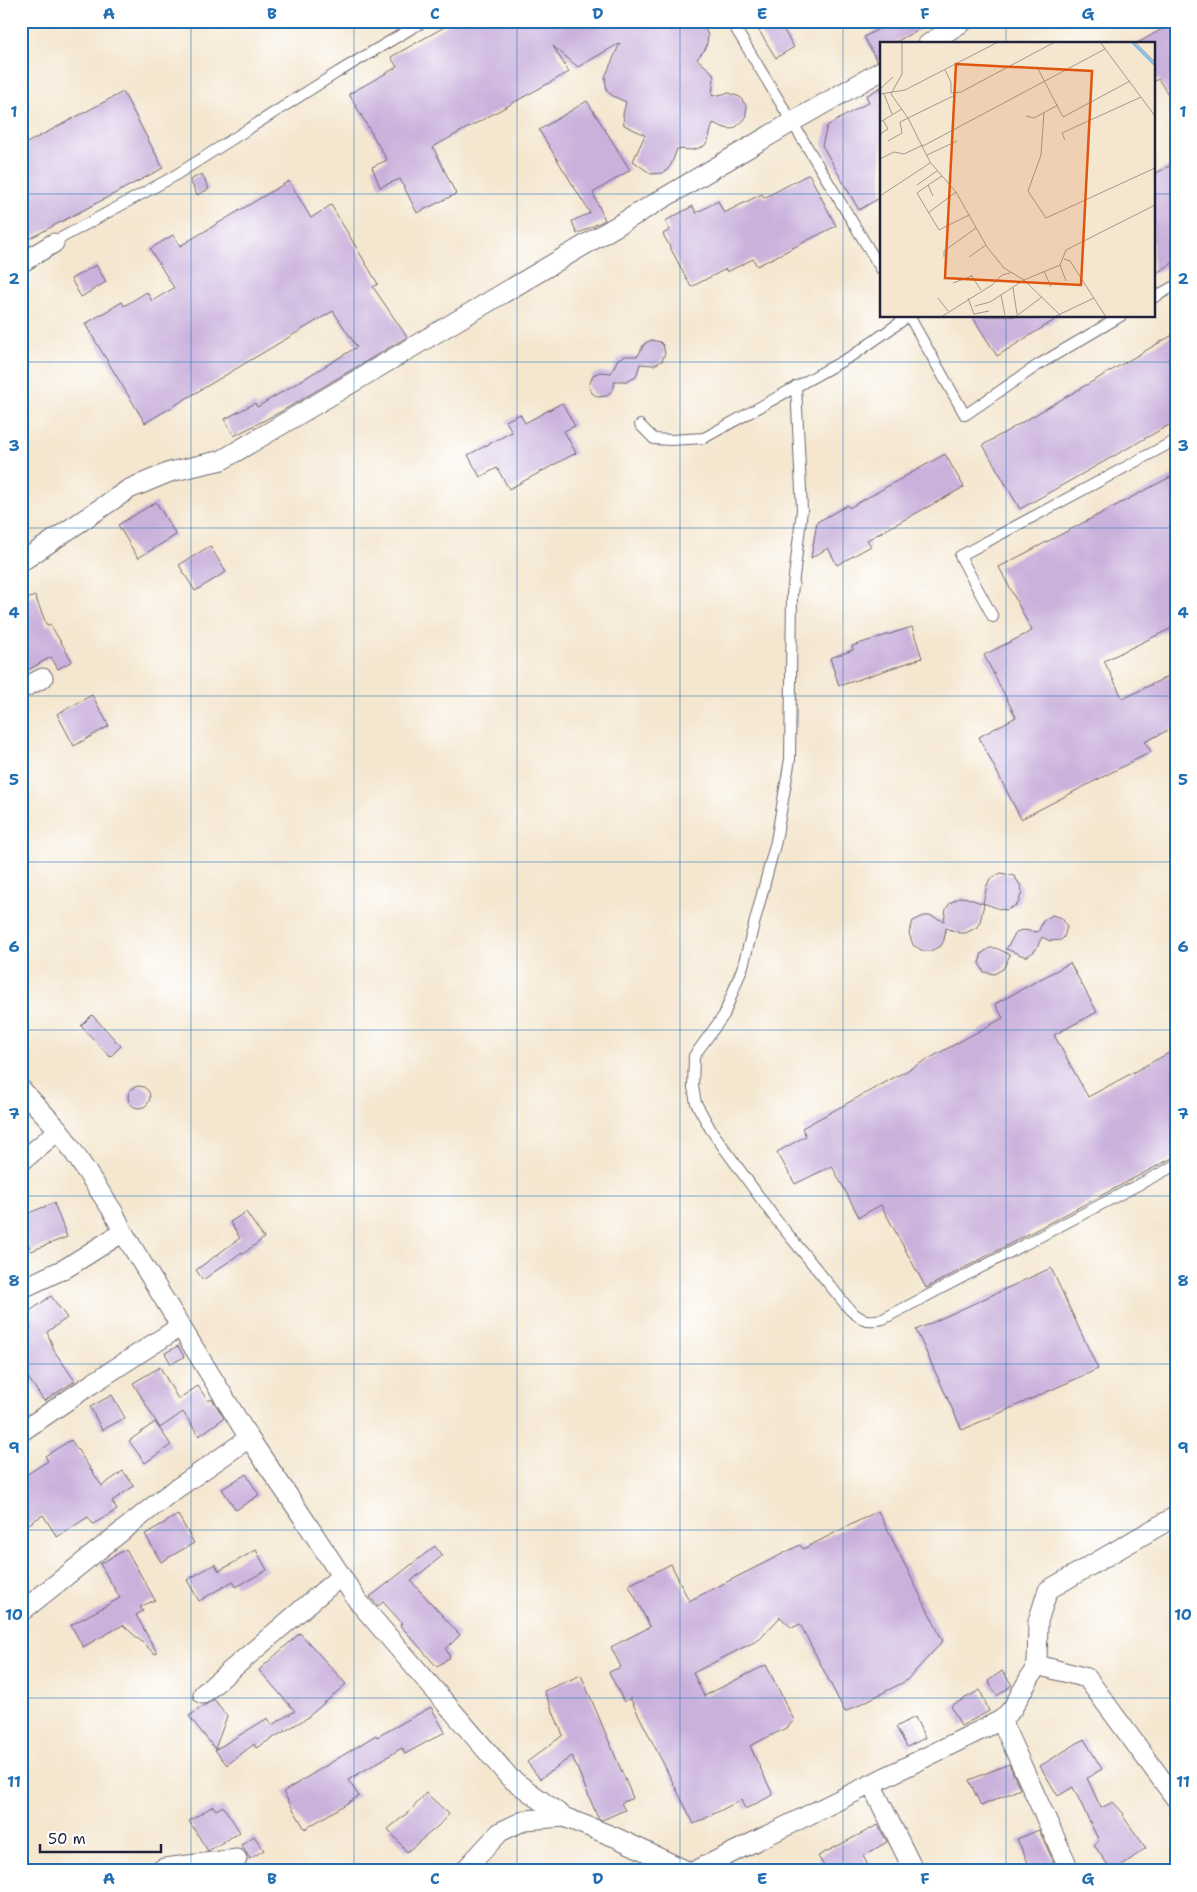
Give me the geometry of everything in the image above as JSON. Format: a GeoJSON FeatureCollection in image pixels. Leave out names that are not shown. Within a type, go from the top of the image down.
{"type":"FeatureCollection","features":[{"type":"Feature","properties":{"kind":"street"},"geometry":{"type":"LineString","coordinates":[[931,42],[964,21]]}},
{"type":"Feature","properties":{"kind":"street"},"geometry":{"type":"LineString","coordinates":[[21,562],[129,489],[170,472],[222,460],[880,72]]}},
{"type":"Feature","properties":{"kind":"street"},"geometry":{"type":"LineString","coordinates":[[21,262],[54,243]]}},
{"type":"Feature","properties":{"kind":"street"},"geometry":{"type":"LineString","coordinates":[[21,690],[43,678]]}},
{"type":"Feature","properties":{"kind":"street"},"geometry":{"type":"LineString","coordinates":[[21,1089],[59,1130],[114,1213],[123,1232],[249,1438],[357,1600],[510,1778],[564,1817],[617,1838],[687,1871]]}},
{"type":"Feature","properties":{"kind":"street"},"geometry":{"type":"LineString","coordinates":[[21,1162],[59,1130]]}},
{"type":"Feature","properties":{"kind":"street"},"geometry":{"type":"LineString","coordinates":[[21,1289],[66,1268],[123,1232]]}},
{"type":"Feature","properties":{"kind":"street"},"geometry":{"type":"LineString","coordinates":[[21,1432],[90,1384],[181,1326]]}},
{"type":"Feature","properties":{"kind":"street"},"geometry":{"type":"LineString","coordinates":[[21,1612],[166,1496],[249,1438]]}},
{"type":"Feature","properties":{"kind":"street"},"geometry":{"type":"LineString","coordinates":[[695,1871],[1000,1720],[1012,1709],[1037,1666],[1038,1621],[1048,1590],[1176,1516]]}},
{"type":"Feature","properties":{"kind":"street"},"geometry":{"type":"LineString","coordinates":[[203,1694],[341,1576]]}},
{"type":"Feature","properties":{"kind":"street"},"geometry":{"type":"LineString","coordinates":[[1037,1666],[1087,1678],[1176,1799]]}},
{"type":"Feature","properties":{"kind":"street"},"geometry":{"type":"LineString","coordinates":[[1000,1720],[1066,1862]]}},
{"type":"Feature","properties":{"kind":"street"},"geometry":{"type":"LineString","coordinates":[[871,1784],[914,1871]]}},
{"type":"Feature","properties":{"kind":"street"},"geometry":{"type":"LineString","coordinates":[[464,1871],[500,1832],[525,1820],[564,1817]]}},
{"type":"Feature","properties":{"kind":"street"},"geometry":{"type":"LineString","coordinates":[[159,1871],[164,1868],[237,1859]]}},
{"type":"Feature","properties":{"kind":"lane"},"geometry":{"type":"LineString","coordinates":[[21,252],[54,243],[171,178],[338,72],[424,21]]}},
{"type":"Feature","properties":{"kind":"lane"},"geometry":{"type":"LineString","coordinates":[[730,21],[880,267]]}},
{"type":"Feature","properties":{"kind":"lane"},"geometry":{"type":"LineString","coordinates":[[1154,297],[1176,284]]}},
{"type":"Feature","properties":{"kind":"lane"},"geometry":{"type":"LineString","coordinates":[[640,425],[654,439],[704,438],[855,354],[906,318]]}},
{"type":"Feature","properties":{"kind":"lane"},"geometry":{"type":"LineString","coordinates":[[910,318],[965,415],[1038,365],[1118,318]]}},
{"type":"Feature","properties":{"kind":"lane"},"geometry":{"type":"LineString","coordinates":[[796,386],[802,510],[792,594],[790,759],[776,841],[743,966],[724,1015],[694,1056],[693,1087],[696,1103],[711,1130],[774,1217],[850,1310],[860,1318],[870,1321],[883,1319],[1176,1165]]}},
{"type":"Feature","properties":{"kind":"lane"},"geometry":{"type":"LineString","coordinates":[[993,617],[960,556],[1176,440]]}},
{"type":"Feature","properties":{"kind":"building"},"geometry":{"type":"Polygon","coordinates":[[[455,21],[663,21],[669,31],[683,22],[696,22],[706,30],[708,36],[706,48],[697,59],[712,72],[714,77],[712,96],[729,93],[740,97],[747,107],[745,119],[731,129],[713,123],[708,141],[704,146],[693,150],[677,149],[667,170],[662,173],[651,174],[633,161],[645,135],[624,125],[623,114],[626,102],[607,91],[605,77],[620,43],[578,67],[553,46],[569,72],[433,147],[456,194],[417,213],[400,179],[380,187],[372,167],[387,160],[349,94],[397,67],[391,57],[455,21]]]}},
{"type":"Feature","properties":{"kind":"building"},"geometry":{"type":"Polygon","coordinates":[[[753,21],[778,21],[794,47],[776,58],[753,21]]]}},
{"type":"Feature","properties":{"kind":"building"},"geometry":{"type":"Polygon","coordinates":[[[893,21],[934,21],[896,42],[880,42],[880,60],[877,61],[864,37],[893,21]]]}},
{"type":"Feature","properties":{"kind":"building"},"geometry":{"type":"Polygon","coordinates":[[[1176,21],[1176,106],[1158,79],[1154,81],[1154,42],[1139,42],[1176,21]]]}},
{"type":"Feature","properties":{"kind":"building"},"geometry":{"type":"Polygon","coordinates":[[[880,88],[880,198],[859,210],[822,145],[827,126],[869,102],[866,96],[880,88]]]}},
{"type":"Feature","properties":{"kind":"building"},"geometry":{"type":"Polygon","coordinates":[[[123,92],[163,168],[21,243],[21,146],[123,92]]]}},
{"type":"Feature","properties":{"kind":"building"},"geometry":{"type":"Polygon","coordinates":[[[587,101],[630,170],[593,193],[605,220],[577,234],[572,221],[590,213],[539,130],[587,101]]]}},
{"type":"Feature","properties":{"kind":"building"},"geometry":{"type":"Polygon","coordinates":[[[1176,162],[1176,261],[1154,274],[1154,174],[1176,162]]]}},
{"type":"Feature","properties":{"kind":"building"},"geometry":{"type":"Polygon","coordinates":[[[202,174],[209,189],[197,195],[190,180],[202,174]]]}},
{"type":"Feature","properties":{"kind":"building"},"geometry":{"type":"Polygon","coordinates":[[[809,174],[836,226],[757,266],[753,259],[727,272],[726,269],[691,287],[663,234],[670,230],[665,221],[693,206],[696,213],[718,201],[724,213],[762,194],[764,198],[809,174]]]}},
{"type":"Feature","properties":{"kind":"building"},"geometry":{"type":"Polygon","coordinates":[[[289,181],[311,218],[331,205],[378,284],[373,287],[407,337],[282,411],[234,436],[225,419],[255,403],[257,407],[357,347],[333,311],[145,423],[85,324],[122,302],[124,306],[147,292],[152,301],[174,288],[150,249],[173,235],[180,246],[289,181]]]}},
{"type":"Feature","properties":{"kind":"building"},"geometry":{"type":"Polygon","coordinates":[[[96,265],[106,282],[81,297],[71,279],[96,265]]]}},
{"type":"Feature","properties":{"kind":"building"},"geometry":{"type":"Polygon","coordinates":[[[973,318],[1058,318],[997,356],[973,318]]]}},
{"type":"Feature","properties":{"kind":"building"},"geometry":{"type":"Polygon","coordinates":[[[1176,333],[1176,421],[1020,509],[983,445],[1176,333]]]}},
{"type":"Feature","properties":{"kind":"building"},"geometry":{"type":"Polygon","coordinates":[[[651,340],[660,342],[663,345],[665,353],[662,361],[654,365],[640,364],[636,377],[628,381],[615,381],[613,389],[607,396],[598,397],[592,393],[589,386],[593,375],[600,372],[611,373],[618,359],[625,356],[638,356],[644,344],[651,340]]]}},
{"type":"Feature","properties":{"kind":"building"},"geometry":{"type":"Polygon","coordinates":[[[562,403],[575,426],[564,431],[576,453],[509,489],[497,468],[480,477],[468,455],[512,432],[506,421],[520,414],[525,423],[562,403]]]}},
{"type":"Feature","properties":{"kind":"building"},"geometry":{"type":"Polygon","coordinates":[[[945,454],[964,487],[867,540],[871,546],[837,565],[828,548],[811,558],[817,522],[848,505],[849,508],[945,454]]]}},
{"type":"Feature","properties":{"kind":"building"},"geometry":{"type":"Polygon","coordinates":[[[1176,474],[1176,626],[1104,661],[1123,699],[1176,672],[1176,726],[1145,742],[1151,752],[1021,819],[979,737],[1016,717],[984,655],[1032,631],[999,567],[1176,474]]]}},
{"type":"Feature","properties":{"kind":"building"},"geometry":{"type":"Polygon","coordinates":[[[156,502],[176,535],[138,558],[118,525],[156,502]]]}},
{"type":"Feature","properties":{"kind":"building"},"geometry":{"type":"Polygon","coordinates":[[[210,546],[226,572],[195,591],[179,565],[210,546]]]}},
{"type":"Feature","properties":{"kind":"building"},"geometry":{"type":"Polygon","coordinates":[[[35,596],[47,626],[50,624],[72,661],[58,669],[51,657],[21,674],[21,601],[35,596]]]}},
{"type":"Feature","properties":{"kind":"building"},"geometry":{"type":"Polygon","coordinates":[[[912,627],[922,658],[839,686],[830,658],[853,650],[852,646],[912,627]]]}},
{"type":"Feature","properties":{"kind":"building"},"geometry":{"type":"Polygon","coordinates":[[[92,695],[109,726],[74,746],[57,714],[92,695]]]}},
{"type":"Feature","properties":{"kind":"building"},"geometry":{"type":"Polygon","coordinates":[[[1001,873],[1014,876],[1021,886],[1022,892],[1018,904],[1007,910],[983,903],[990,879],[1001,873]]]}},
{"type":"Feature","properties":{"kind":"building"},"geometry":{"type":"Polygon","coordinates":[[[961,897],[984,904],[977,927],[966,933],[946,928],[941,946],[930,951],[923,951],[913,945],[909,933],[913,921],[924,916],[931,916],[944,921],[946,909],[950,903],[961,897]]]}},
{"type":"Feature","properties":{"kind":"building"},"geometry":{"type":"Polygon","coordinates":[[[1052,915],[1062,918],[1067,927],[1061,940],[1050,941],[1042,937],[1035,951],[1026,957],[1006,949],[1017,932],[1022,930],[1038,932],[1043,921],[1052,915]]]}},
{"type":"Feature","properties":{"kind":"building"},"geometry":{"type":"Polygon","coordinates":[[[990,948],[996,948],[1010,955],[1003,969],[994,974],[984,972],[979,963],[982,953],[990,948]]]}},
{"type":"Feature","properties":{"kind":"building"},"geometry":{"type":"Polygon","coordinates":[[[1070,963],[1097,1012],[1054,1035],[1088,1097],[1176,1049],[1176,1156],[926,1288],[881,1205],[859,1217],[832,1166],[795,1184],[777,1152],[806,1136],[802,1128],[1003,1018],[995,1004],[1070,963]]]}},
{"type":"Feature","properties":{"kind":"building"},"geometry":{"type":"Polygon","coordinates":[[[92,1015],[121,1046],[110,1057],[81,1026],[92,1015]]]}},
{"type":"Feature","properties":{"kind":"building"},"geometry":{"type":"Polygon","coordinates":[[[139,1086],[147,1089],[150,1097],[147,1105],[139,1108],[131,1105],[128,1097],[131,1089],[139,1086]]]}},
{"type":"Feature","properties":{"kind":"building"},"geometry":{"type":"Polygon","coordinates":[[[54,1203],[67,1237],[31,1251],[21,1224],[21,1216],[54,1203]]]}},
{"type":"Feature","properties":{"kind":"building"},"geometry":{"type":"Polygon","coordinates":[[[246,1212],[264,1238],[203,1280],[196,1270],[240,1238],[230,1222],[246,1212]]]}},
{"type":"Feature","properties":{"kind":"building"},"geometry":{"type":"Polygon","coordinates":[[[1051,1268],[1098,1369],[962,1430],[916,1330],[1051,1268]]]}},
{"type":"Feature","properties":{"kind":"building"},"geometry":{"type":"Polygon","coordinates":[[[51,1296],[67,1318],[47,1332],[55,1352],[75,1381],[44,1401],[21,1367],[21,1334],[31,1328],[23,1316],[51,1296]]]}},
{"type":"Feature","properties":{"kind":"building"},"geometry":{"type":"Polygon","coordinates":[[[178,1346],[184,1357],[171,1364],[165,1353],[178,1346]]]}},
{"type":"Feature","properties":{"kind":"building"},"geometry":{"type":"Polygon","coordinates":[[[160,1367],[178,1399],[198,1386],[208,1401],[212,1399],[224,1418],[199,1436],[183,1412],[160,1428],[133,1383],[160,1367]]]}},
{"type":"Feature","properties":{"kind":"building"},"geometry":{"type":"Polygon","coordinates":[[[112,1395],[125,1418],[102,1430],[90,1407],[112,1395]]]}},
{"type":"Feature","properties":{"kind":"building"},"geometry":{"type":"Polygon","coordinates":[[[155,1422],[171,1445],[145,1463],[129,1441],[155,1422]]]}},
{"type":"Feature","properties":{"kind":"building"},"geometry":{"type":"Polygon","coordinates":[[[71,1440],[102,1486],[123,1471],[134,1486],[112,1501],[117,1510],[93,1524],[88,1517],[57,1537],[43,1515],[21,1529],[21,1478],[48,1461],[45,1456],[71,1440]]]}},
{"type":"Feature","properties":{"kind":"building"},"geometry":{"type":"Polygon","coordinates":[[[246,1474],[259,1495],[236,1510],[222,1489],[246,1474]]]}},
{"type":"Feature","properties":{"kind":"building"},"geometry":{"type":"Polygon","coordinates":[[[878,1511],[943,1641],[906,1681],[845,1712],[800,1624],[792,1628],[780,1617],[760,1639],[693,1673],[704,1696],[766,1665],[794,1720],[788,1727],[750,1746],[773,1795],[745,1809],[741,1800],[694,1824],[630,1698],[624,1702],[609,1672],[621,1667],[611,1647],[650,1627],[629,1585],[671,1564],[689,1601],[800,1545],[803,1549],[878,1511]]]}},
{"type":"Feature","properties":{"kind":"building"},"geometry":{"type":"Polygon","coordinates":[[[178,1515],[194,1543],[161,1562],[145,1534],[178,1515]]]}},
{"type":"Feature","properties":{"kind":"building"},"geometry":{"type":"Polygon","coordinates":[[[435,1546],[442,1556],[411,1581],[460,1635],[446,1649],[450,1657],[437,1667],[400,1625],[402,1623],[383,1602],[378,1606],[370,1597],[435,1546]]]}},
{"type":"Feature","properties":{"kind":"building"},"geometry":{"type":"Polygon","coordinates":[[[126,1549],[155,1600],[140,1607],[143,1611],[136,1615],[157,1653],[155,1654],[123,1625],[83,1647],[71,1625],[120,1598],[100,1564],[126,1549]]]}},
{"type":"Feature","properties":{"kind":"building"},"geometry":{"type":"Polygon","coordinates":[[[256,1550],[267,1570],[236,1587],[233,1581],[199,1601],[187,1580],[215,1564],[219,1571],[256,1550]]]}},
{"type":"Feature","properties":{"kind":"building"},"geometry":{"type":"Polygon","coordinates":[[[300,1633],[346,1684],[307,1718],[256,1748],[254,1744],[227,1765],[215,1750],[268,1718],[272,1725],[295,1711],[259,1670],[300,1633]]]}},
{"type":"Feature","properties":{"kind":"building"},"geometry":{"type":"Polygon","coordinates":[[[1002,1671],[1012,1685],[997,1696],[988,1681],[1002,1671]]]}},
{"type":"Feature","properties":{"kind":"building"},"geometry":{"type":"Polygon","coordinates":[[[581,1675],[633,1798],[621,1803],[625,1810],[602,1820],[598,1818],[572,1756],[540,1779],[527,1762],[563,1735],[544,1691],[581,1675]]]}},
{"type":"Feature","properties":{"kind":"building"},"geometry":{"type":"Polygon","coordinates":[[[980,1690],[989,1711],[961,1726],[951,1706],[980,1690]]]}},
{"type":"Feature","properties":{"kind":"building"},"geometry":{"type":"Polygon","coordinates":[[[214,1699],[227,1716],[215,1749],[189,1716],[214,1699]]]}},
{"type":"Feature","properties":{"kind":"building"},"geometry":{"type":"Polygon","coordinates":[[[431,1707],[445,1732],[405,1754],[402,1748],[348,1780],[359,1796],[305,1829],[283,1792],[376,1735],[377,1737],[431,1707]]]}},
{"type":"Feature","properties":{"kind":"building"},"geometry":{"type":"Polygon","coordinates":[[[915,1717],[925,1738],[907,1747],[896,1727],[915,1717]]]}},
{"type":"Feature","properties":{"kind":"building"},"geometry":{"type":"Polygon","coordinates":[[[1084,1739],[1102,1769],[1087,1778],[1101,1808],[1113,1802],[1124,1814],[1122,1815],[1146,1848],[1114,1871],[1112,1871],[1094,1845],[1099,1841],[1073,1787],[1058,1796],[1040,1766],[1084,1739]]]}},
{"type":"Feature","properties":{"kind":"building"},"geometry":{"type":"Polygon","coordinates":[[[1009,1764],[1020,1789],[981,1806],[969,1780],[1009,1764]]]}},
{"type":"Feature","properties":{"kind":"building"},"geometry":{"type":"Polygon","coordinates":[[[426,1793],[449,1814],[438,1826],[407,1852],[388,1829],[411,1810],[426,1793]]]}},
{"type":"Feature","properties":{"kind":"building"},"geometry":{"type":"Polygon","coordinates":[[[213,1806],[216,1810],[223,1806],[240,1832],[208,1851],[189,1821],[213,1806]]]}},
{"type":"Feature","properties":{"kind":"building"},"geometry":{"type":"Polygon","coordinates":[[[878,1825],[887,1842],[863,1856],[871,1871],[827,1871],[818,1856],[878,1825]]]}},
{"type":"Feature","properties":{"kind":"building"},"geometry":{"type":"Polygon","coordinates":[[[1039,1830],[1055,1865],[1044,1871],[1032,1871],[1017,1839],[1039,1830]]]}},
{"type":"Feature","properties":{"kind":"building"},"geometry":{"type":"Polygon","coordinates":[[[254,1836],[264,1850],[250,1859],[241,1845],[254,1836]]]}}]}
